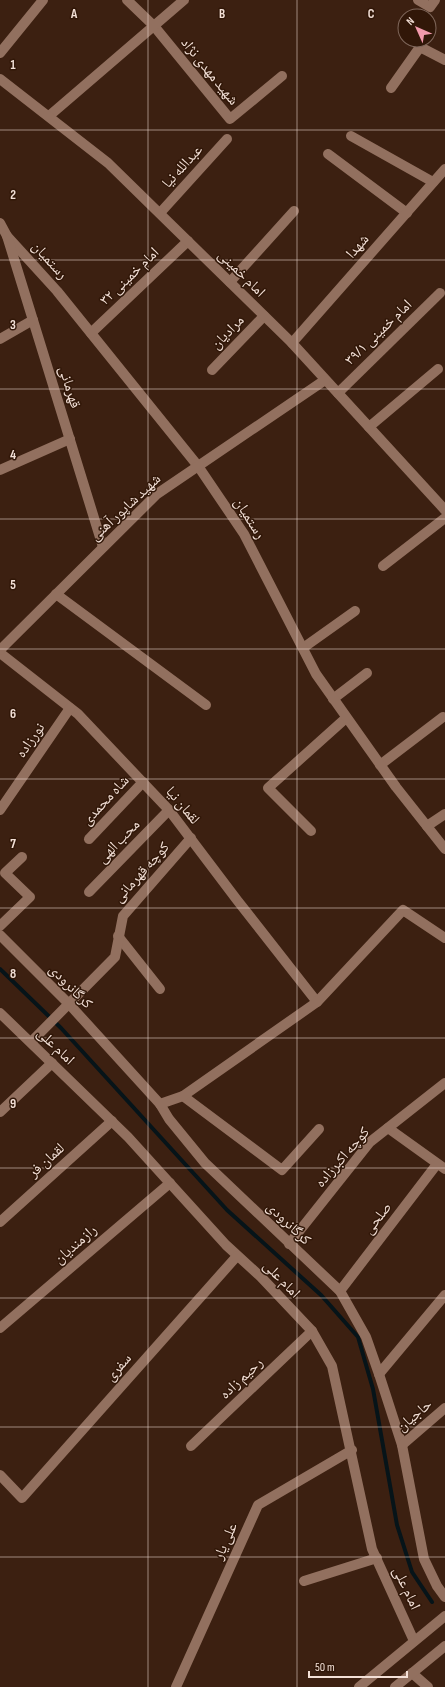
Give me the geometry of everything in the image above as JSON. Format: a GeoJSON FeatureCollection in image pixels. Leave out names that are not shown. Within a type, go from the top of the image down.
{"type":"FeatureCollection","features":[{"type":"Feature","properties":{"kind":"street"},"geometry":{"type":"LineString","coordinates":[[0,53],[43,0]]}},
{"type":"Feature","properties":{"kind":"street"},"geometry":{"type":"LineString","coordinates":[[127,0],[154,26]]}},
{"type":"Feature","properties":{"kind":"street"},"geometry":{"type":"LineString","coordinates":[[49,116],[184,0]]}},
{"type":"Feature","properties":{"kind":"street"},"geometry":{"type":"LineString","coordinates":[[418,0],[430,8],[435,0]]}},
{"type":"Feature","properties":{"kind":"street","name":"شهید مهدی نژاد"},"geometry":{"type":"LineString","coordinates":[[154,26],[230,119],[282,76]]}},
{"type":"Feature","properties":{"kind":"street"},"geometry":{"type":"LineString","coordinates":[[391,88],[420,47],[445,60]]}},
{"type":"Feature","properties":{"kind":"street","name":"امام خمینی"},"geometry":{"type":"LineString","coordinates":[[0,79],[108,163],[160,213],[292,343],[445,510]]}},
{"type":"Feature","properties":{"kind":"street"},"geometry":{"type":"LineString","coordinates":[[351,136],[434,182]]}},
{"type":"Feature","properties":{"kind":"street","name":"عبدالله نیا"},"geometry":{"type":"LineString","coordinates":[[160,213],[227,139]]}},
{"type":"Feature","properties":{"kind":"street"},"geometry":{"type":"LineString","coordinates":[[328,154],[407,213]]}},
{"type":"Feature","properties":{"kind":"street","name":"شهدا"},"geometry":{"type":"LineString","coordinates":[[292,343],[445,169]]}},
{"type":"Feature","properties":{"kind":"street"},"geometry":{"type":"LineString","coordinates":[[230,282],[294,211]]}},
{"type":"Feature","properties":{"kind":"street","name":"رستمیان"},"geometry":{"type":"LineString","coordinates":[[0,225],[7,236],[57,291],[198,466],[244,534],[316,674],[380,765],[445,849]]}},
{"type":"Feature","properties":{"kind":"street","name":"قهرمانی"},"geometry":{"type":"LineString","coordinates":[[7,236],[103,548]]}},
{"type":"Feature","properties":{"kind":"street","name":"امام خمینی ۳۲"},"geometry":{"type":"LineString","coordinates":[[91,333],[188,241]]}},
{"type":"Feature","properties":{"kind":"street","name":"امام خمینی ۳۹/۱"},"geometry":{"type":"LineString","coordinates":[[338,393],[440,293]]}},
{"type":"Feature","properties":{"kind":"street","name":"مرادیان"},"geometry":{"type":"LineString","coordinates":[[212,370],[264,316]]}},
{"type":"Feature","properties":{"kind":"street"},"geometry":{"type":"LineString","coordinates":[[0,339],[33,320]]}},
{"type":"Feature","properties":{"kind":"street"},"geometry":{"type":"LineString","coordinates":[[369,427],[438,370]]}},
{"type":"Feature","properties":{"kind":"street","name":"شهید شاپور آهنی"},"geometry":{"type":"LineString","coordinates":[[0,650],[157,494],[325,380]]}},
{"type":"Feature","properties":{"kind":"street"},"geometry":{"type":"LineString","coordinates":[[0,470],[70,438]]}},
{"type":"Feature","properties":{"kind":"street"},"geometry":{"type":"LineString","coordinates":[[383,566],[445,518]]}},
{"type":"Feature","properties":{"kind":"street"},"geometry":{"type":"LineString","coordinates":[[56,594],[206,704]]}},
{"type":"Feature","properties":{"kind":"street"},"geometry":{"type":"LineString","coordinates":[[303,648],[356,611]]}},
{"type":"Feature","properties":{"kind":"street","name":"لقمان نیا"},"geometry":{"type":"LineString","coordinates":[[0,653],[78,714],[169,810],[317,1002]]}},
{"type":"Feature","properties":{"kind":"street"},"geometry":{"type":"LineString","coordinates":[[333,699],[367,673]]}},
{"type":"Feature","properties":{"kind":"street","name":"نورزاده"},"geometry":{"type":"LineString","coordinates":[[0,810],[70,708]]}},
{"type":"Feature","properties":{"kind":"street"},"geometry":{"type":"LineString","coordinates":[[380,765],[443,717]]}},
{"type":"Feature","properties":{"kind":"street"},"geometry":{"type":"LineString","coordinates":[[311,831],[268,788],[346,718]]}},
{"type":"Feature","properties":{"kind":"street","name":"شاه محمدی"},"geometry":{"type":"LineString","coordinates":[[89,839],[143,782]]}},
{"type":"Feature","properties":{"kind":"street","name":"محب الهی"},"geometry":{"type":"LineString","coordinates":[[89,892],[169,810]]}},
{"type":"Feature","properties":{"kind":"street"},"geometry":{"type":"LineString","coordinates":[[427,826],[445,814]]}},
{"type":"Feature","properties":{"kind":"street","name":"کوچه قهرمانی"},"geometry":{"type":"LineString","coordinates":[[31,1042],[116,957],[118,936],[123,916],[191,838]]}},
{"type":"Feature","properties":{"kind":"street"},"geometry":{"type":"LineString","coordinates":[[0,926],[30,897],[5,873],[22,856]]}},
{"type":"Feature","properties":{"kind":"street"},"geometry":{"type":"LineString","coordinates":[[160,1104],[183,1096],[317,1002],[403,910],[445,938]]}},
{"type":"Feature","properties":{"kind":"street","name":"کرگانرودی"},"geometry":{"type":"LineString","coordinates":[[0,935],[68,1004],[160,1104],[168,1119],[205,1163],[340,1291],[366,1337],[379,1374],[402,1445],[424,1559],[441,1583],[445,1597]]}},
{"type":"Feature","properties":{"kind":"street"},"geometry":{"type":"LineString","coordinates":[[118,936],[160,989]]}},
{"type":"Feature","properties":{"kind":"street","name":"امام علی"},"geometry":{"type":"LineString","coordinates":[[0,1013],[112,1121],[237,1256],[261,1277],[312,1331],[332,1366],[352,1450],[372,1549],[414,1641]]}},
{"type":"Feature","properties":{"kind":"street"},"geometry":{"type":"LineString","coordinates":[[0,1112],[52,1063]]}},
{"type":"Feature","properties":{"kind":"street","name":"کوچه اکبرزاده"},"geometry":{"type":"LineString","coordinates":[[289,1244],[370,1142],[445,1083]]}},
{"type":"Feature","properties":{"kind":"street"},"geometry":{"type":"LineString","coordinates":[[183,1096],[282,1170],[318,1129]]}},
{"type":"Feature","properties":{"kind":"street","name":"لقمان فر"},"geometry":{"type":"LineString","coordinates":[[0,1222],[112,1121]]}},
{"type":"Feature","properties":{"kind":"street"},"geometry":{"type":"LineString","coordinates":[[388,1128],[441,1167]]}},
{"type":"Feature","properties":{"kind":"street","name":"صلحی"},"geometry":{"type":"LineString","coordinates":[[340,1291],[441,1167]]}},
{"type":"Feature","properties":{"kind":"street","name":"رازمندیان"},"geometry":{"type":"LineString","coordinates":[[0,1328],[170,1183]]}},
{"type":"Feature","properties":{"kind":"street","name":"سفری"},"geometry":{"type":"LineString","coordinates":[[0,1475],[22,1498],[237,1256]]}},
{"type":"Feature","properties":{"kind":"street"},"geometry":{"type":"LineString","coordinates":[[379,1374],[445,1295]]}},
{"type":"Feature","properties":{"kind":"street","name":"رحیم زاده"},"geometry":{"type":"LineString","coordinates":[[191,1446],[312,1331]]}},
{"type":"Feature","properties":{"kind":"street","name":"حاجیان"},"geometry":{"type":"LineString","coordinates":[[402,1445],[445,1408]]}},
{"type":"Feature","properties":{"kind":"street","name":"علی یار"},"geometry":{"type":"LineString","coordinates":[[176,1687],[258,1505],[352,1450]]}},
{"type":"Feature","properties":{"kind":"street"},"geometry":{"type":"LineString","coordinates":[[304,1581],[377,1558]]}},
{"type":"Feature","properties":{"kind":"street"},"geometry":{"type":"LineString","coordinates":[[359,1687],[445,1616]]}},
{"type":"Feature","properties":{"kind":"street"},"geometry":{"type":"LineString","coordinates":[[395,1687],[445,1646]]}},
{"type":"Feature","properties":{"kind":"street"},"geometry":{"type":"LineString","coordinates":[[412,1673],[427,1687]]}},
{"type":"Feature","properties":{"kind":"waterway"},"geometry":{"type":"LineString","coordinates":[[0,969],[61,1028],[227,1210],[321,1295],[358,1337],[373,1389],[397,1525],[412,1572],[432,1602]]}}]}
